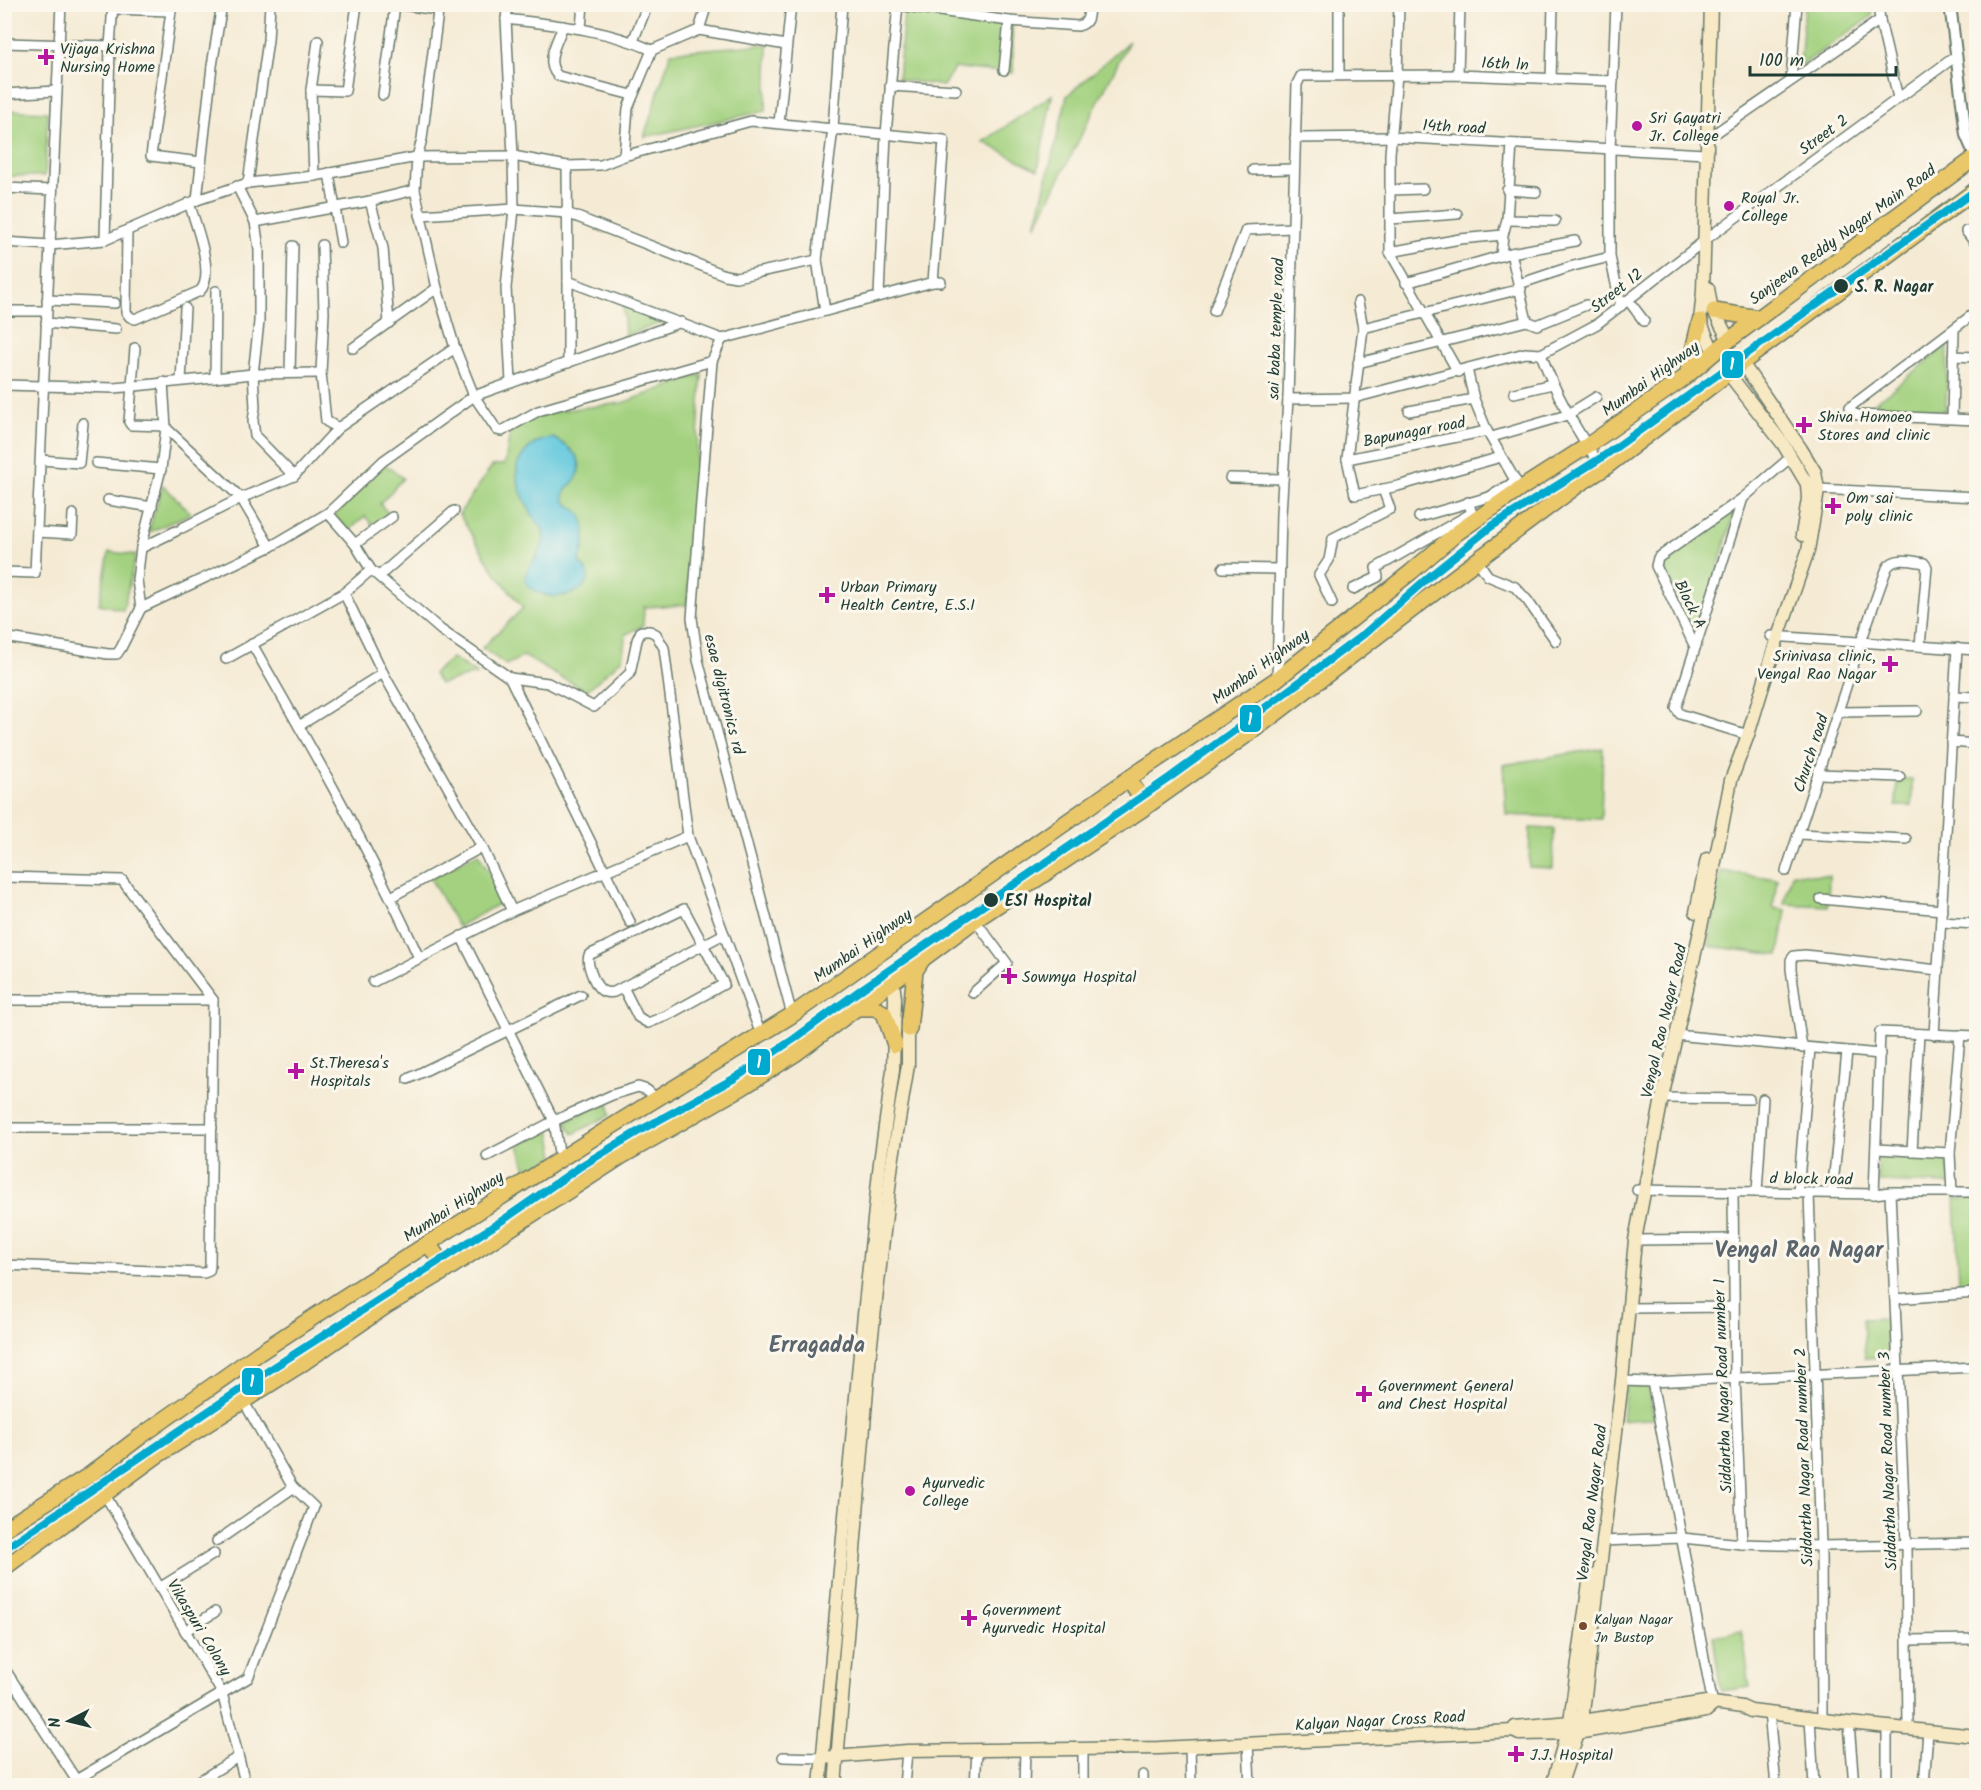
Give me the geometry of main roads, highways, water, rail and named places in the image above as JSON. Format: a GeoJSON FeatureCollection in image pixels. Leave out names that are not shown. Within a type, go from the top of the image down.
{"type":"FeatureCollection","features":[{"type":"Feature","properties":{"kind":"highway","name":"Sanjeeva Reddy Nagar Main Road"},"geometry":{"type":"LineString","coordinates":[[1714,354],[1729,340],[1976,158]]}},
{"type":"Feature","properties":{"kind":"highway"},"geometry":{"type":"LineString","coordinates":[[4,1568],[155,1457],[243,1402],[386,1306],[446,1270],[622,1156],[795,1054],[975,920],[1147,806],[1273,715],[1477,560],[1977,189]]}},
{"type":"Feature","properties":{"kind":"highway"},"geometry":{"type":"LineString","coordinates":[[1687,375],[1707,312],[1759,318]]}},
{"type":"Feature","properties":{"kind":"highway","name":"Mumbai Highway"},"geometry":{"type":"LineString","coordinates":[[4,1529],[91,1474],[259,1353],[560,1159],[792,1015],[1128,779],[1277,679],[1518,485],[1587,446],[1714,354]]}},
{"type":"Feature","properties":{"kind":"highway"},"geometry":{"type":"LineString","coordinates":[[1128,779],[1147,806]]}},
{"type":"Feature","properties":{"kind":"highway"},"geometry":{"type":"LineString","coordinates":[[909,1029],[915,971],[923,958]]}},
{"type":"Feature","properties":{"kind":"highway"},"geometry":{"type":"LineString","coordinates":[[854,1008],[875,1008],[884,1013],[895,1045]]}},
{"type":"Feature","properties":{"kind":"highway"},"geometry":{"type":"LineString","coordinates":[[428,1244],[446,1270]]}},
{"type":"Feature","properties":{"kind":"highway"},"geometry":{"type":"LineString","coordinates":[[141,1436],[155,1457]]}},
{"type":"Feature","properties":{"kind":"main road"},"geometry":{"type":"LineString","coordinates":[[1711,4],[1704,154],[1707,312],[1729,340]]}},
{"type":"Feature","properties":{"kind":"main road"},"geometry":{"type":"LineString","coordinates":[[1714,354],[1703,291],[1717,4]]}},
{"type":"Feature","properties":{"kind":"main road","name":"Vengal Rao Nagar Road"},"geometry":{"type":"LineString","coordinates":[[1742,363],[1815,472],[1818,489],[1808,550],[1774,636]]}},
{"type":"Feature","properties":{"kind":"main road","name":"Vengal Rao Nagar Road"},"geometry":{"type":"LineString","coordinates":[[1574,1727],[1602,1541],[1622,1381],[1641,1190],[1668,1052],[1731,780],[1800,553],[1808,500],[1807,484],[1783,444],[1728,373]]}},
{"type":"Feature","properties":{"kind":"main road"},"geometry":{"type":"LineString","coordinates":[[835,1785],[870,1352],[892,1163],[908,1065],[907,971]]}},
{"type":"Feature","properties":{"kind":"main road"},"geometry":{"type":"LineString","coordinates":[[820,1785],[861,1341],[895,1045],[895,998],[892,982]]}},
{"type":"Feature","properties":{"kind":"main road","name":"Vengal Rao Nagar Road"},"geometry":{"type":"LineString","coordinates":[[1574,1727],[1621,1331],[1629,1240],[1662,1098],[1668,1052]]}},
{"type":"Feature","properties":{"kind":"main road","name":"Kalyan Nagar Cross Road"},"geometry":{"type":"LineString","coordinates":[[823,1758],[907,1751],[1083,1750],[1513,1731],[1520,1726],[1574,1727],[1706,1711],[1713,1705],[1849,1723],[1977,1736]]}},
{"type":"Feature","properties":{"kind":"main road"},"geometry":{"type":"LineString","coordinates":[[1552,1785],[1574,1727]]}},
{"type":"Feature","properties":{"kind":"main road"},"geometry":{"type":"LineString","coordinates":[[1560,1785],[1574,1727]]}},
{"type":"Feature","properties":{"kind":"water"},"geometry":{"type":"Polygon","coordinates":[[[553,438],[574,453],[579,464],[577,477],[566,490],[564,499],[583,521],[585,542],[579,562],[588,575],[584,587],[573,593],[555,596],[538,592],[528,586],[525,580],[526,573],[544,541],[543,531],[519,487],[517,474],[518,462],[528,449],[537,442],[553,438]]]}},
{"type":"Feature","properties":{"kind":"metro line","name":"1"},"geometry":{"type":"LineString","coordinates":[[4,1549],[271,1369],[506,1218],[581,1166],[735,1078],[794,1039],[863,988],[1231,733],[1364,634],[1431,575],[1492,526],[1601,458],[1976,190]]}},
{"type":"Feature","properties":{"kind":"place","name":"Vijaya Krishna Nursing Home"},"geometry":{"type":"Point","coordinates":[46,57]}},
{"type":"Feature","properties":{"kind":"place","name":"Sri Gayatri Jr. College"},"geometry":{"type":"Point","coordinates":[1637,126]}},
{"type":"Feature","properties":{"kind":"place","name":"Royal Jr. College"},"geometry":{"type":"Point","coordinates":[1729,206]}},
{"type":"Feature","properties":{"kind":"place","name":"S. R. Nagar"},"geometry":{"type":"Point","coordinates":[1841,286]}},
{"type":"Feature","properties":{"kind":"place","name":"Shiva Homoeo Stores and clinic"},"geometry":{"type":"Point","coordinates":[1804,425]}},
{"type":"Feature","properties":{"kind":"place","name":"Om sai poly clinic"},"geometry":{"type":"Point","coordinates":[1833,506]}},
{"type":"Feature","properties":{"kind":"place","name":"Urban Primary Health Centre, E.S.I"},"geometry":{"type":"Point","coordinates":[827,595]}},
{"type":"Feature","properties":{"kind":"place","name":"Srinivasa clinic, Vengal Rao Nagar"},"geometry":{"type":"Point","coordinates":[1890,664]}},
{"type":"Feature","properties":{"kind":"place","name":"ESI Hospital"},"geometry":{"type":"Point","coordinates":[991,900]}},
{"type":"Feature","properties":{"kind":"place","name":"Sowmya Hospital"},"geometry":{"type":"Point","coordinates":[1009,976]}},
{"type":"Feature","properties":{"kind":"place","name":"St.Theresa's Hospitals"},"geometry":{"type":"Point","coordinates":[296,1071]}},
{"type":"Feature","properties":{"kind":"place","name":"Government General and Chest Hospital"},"geometry":{"type":"Point","coordinates":[1364,1394]}},
{"type":"Feature","properties":{"kind":"place","name":"Ayurvedic College"},"geometry":{"type":"Point","coordinates":[910,1491]}},
{"type":"Feature","properties":{"kind":"place","name":"Government Ayurvedic Hospital"},"geometry":{"type":"Point","coordinates":[969,1618]}},
{"type":"Feature","properties":{"kind":"place","name":"Kalyan Nagar Jn Bustop"},"geometry":{"type":"Point","coordinates":[1583,1626]}},
{"type":"Feature","properties":{"kind":"place","name":"J.J. Hospital"},"geometry":{"type":"Point","coordinates":[1516,1754]}},
{"type":"Feature","properties":{"kind":"district","name":"Vengal Rao Nagar"},"geometry":{"type":"Point","coordinates":[1799,1249]}},
{"type":"Feature","properties":{"kind":"district","name":"Erragadda"},"geometry":{"type":"Point","coordinates":[817,1344]}}]}
